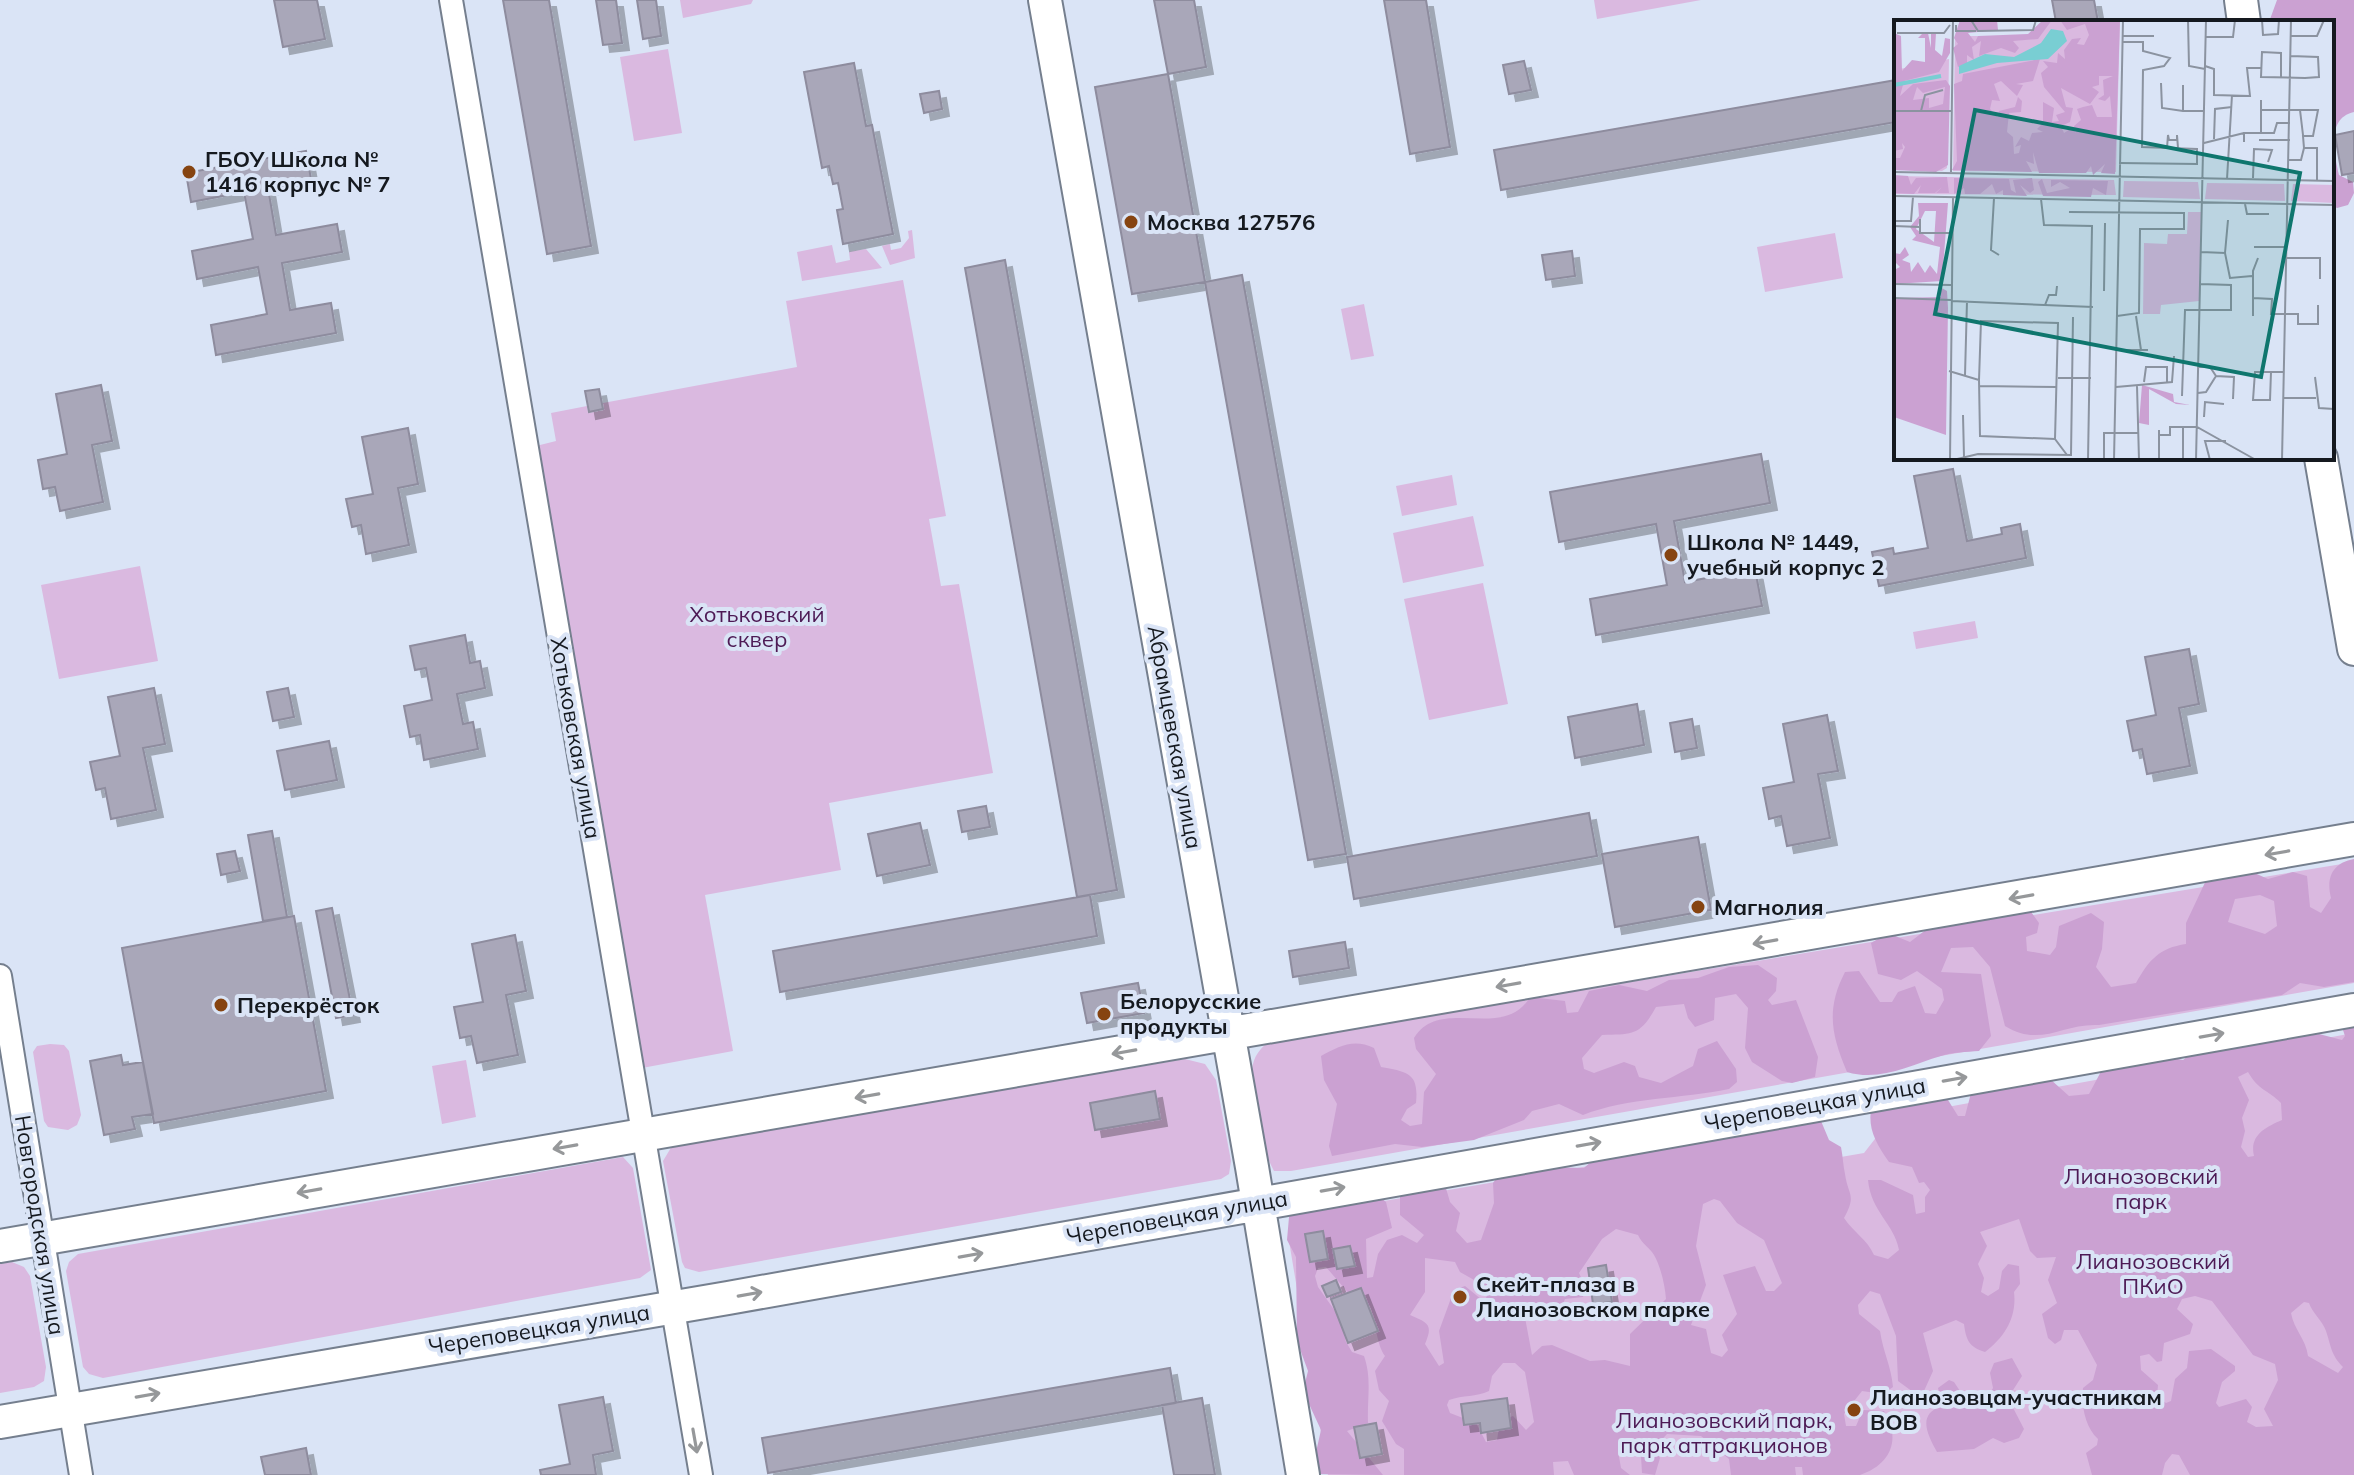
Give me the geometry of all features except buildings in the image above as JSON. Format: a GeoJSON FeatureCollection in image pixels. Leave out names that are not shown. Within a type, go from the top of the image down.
{"type":"FeatureCollection","features":[{"type":"Feature","properties":{"kind":"main road","name":"Абрамцевская улица"},"geometry":{"type":"LineString","coordinates":[[1045,0],[1303,1475]]}},
{"type":"Feature","properties":{"kind":"main road"},"geometry":{"type":"LineString","coordinates":[[2241,0],[2244,20]]}},
{"type":"Feature","properties":{"kind":"main road"},"geometry":{"type":"LineString","coordinates":[[2321,460],[2354,649]]}},
{"type":"Feature","properties":{"kind":"main road"},"geometry":{"type":"LineString","coordinates":[[0,1246],[2354,839]]}},
{"type":"Feature","properties":{"kind":"main road","name":"Череповецкая улица"},"geometry":{"type":"LineString","coordinates":[[0,1422],[673,1307],[2354,1010]]}},
{"type":"Feature","properties":{"kind":"street","name":"Хотьковская улица"},"geometry":{"type":"LineString","coordinates":[[451,0],[701,1475]]}},
{"type":"Feature","properties":{"kind":"street","name":"Новгородская улица"},"geometry":{"type":"LineString","coordinates":[[0,976],[81,1475]]}},
{"type":"Feature","properties":{"kind":"green space"},"geometry":{"type":"Polygon","coordinates":[[[680,0],[753,0],[751,4],[683,18],[680,0]]]}},
{"type":"Feature","properties":{"kind":"green space"},"geometry":{"type":"Polygon","coordinates":[[[1594,0],[1701,0],[1597,19],[1594,0]]]}},
{"type":"Feature","properties":{"kind":"green space"},"geometry":{"type":"Polygon","coordinates":[[[2277,0],[2354,0],[2354,112],[2339,121],[2334,138],[2334,20],[2270,20],[2277,0]]]}},
{"type":"Feature","properties":{"kind":"green space"},"geometry":{"type":"Polygon","coordinates":[[[668,49],[682,133],[634,141],[620,57],[668,49]]]}},
{"type":"Feature","properties":{"kind":"green space"},"geometry":{"type":"Polygon","coordinates":[[[2334,138],[2339,175],[2353,182],[2354,193],[2348,205],[2334,206],[2334,138]]]}},
{"type":"Feature","properties":{"kind":"green space"},"geometry":{"type":"Polygon","coordinates":[[[912,230],[915,258],[890,265],[882,246],[890,244],[891,250],[901,248],[909,238],[908,231],[912,230]]]}},
{"type":"Feature","properties":{"kind":"green space"},"geometry":{"type":"Polygon","coordinates":[[[1835,233],[1843,278],[1765,292],[1757,247],[1835,233]]]}},
{"type":"Feature","properties":{"kind":"green space"},"geometry":{"type":"Polygon","coordinates":[[[832,245],[836,263],[850,260],[849,252],[866,249],[882,268],[802,281],[797,252],[832,245]]]}},
{"type":"Feature","properties":{"kind":"green space","name":"Хотьковский сквер"},"geometry":{"type":"Polygon","coordinates":[[[903,280],[946,516],[929,519],[941,586],[959,584],[993,773],[829,803],[841,870],[705,895],[733,1051],[642,1068],[536,446],[556,441],[551,413],[587,406],[588,413],[604,410],[603,403],[797,367],[786,301],[903,280]]]}},
{"type":"Feature","properties":{"kind":"green space"},"geometry":{"type":"Polygon","coordinates":[[[1364,304],[1374,356],[1351,360],[1341,309],[1364,304]]]}},
{"type":"Feature","properties":{"kind":"green space"},"geometry":{"type":"Polygon","coordinates":[[[1452,475],[1457,505],[1402,516],[1396,486],[1452,475]]]}},
{"type":"Feature","properties":{"kind":"green space"},"geometry":{"type":"Polygon","coordinates":[[[1473,516],[1484,566],[1403,583],[1393,533],[1473,516]]]}},
{"type":"Feature","properties":{"kind":"green space"},"geometry":{"type":"Polygon","coordinates":[[[140,566],[158,661],[59,679],[41,585],[140,566]]]}},
{"type":"Feature","properties":{"kind":"green space"},"geometry":{"type":"Polygon","coordinates":[[[1483,583],[1508,704],[1429,720],[1404,599],[1483,583]]]}},
{"type":"Feature","properties":{"kind":"green space"},"geometry":{"type":"Polygon","coordinates":[[[1975,621],[1978,638],[1916,649],[1913,632],[1975,621]]]}},
{"type":"Feature","properties":{"kind":"green space"},"geometry":{"type":"Polygon","coordinates":[[[2354,859],[2354,982],[2324,987],[2300,983],[2282,995],[2030,1035],[2005,1026],[1990,967],[1973,947],[1951,948],[1941,972],[1981,974],[1991,1036],[1979,1051],[1945,1055],[1883,1074],[1847,1072],[1837,1046],[1833,1022],[1835,998],[1845,972],[1859,971],[1880,1002],[1892,1002],[1898,992],[1915,986],[1925,1013],[1936,1014],[1944,1000],[1942,989],[1917,971],[1901,980],[1878,974],[1871,943],[1888,933],[1910,942],[1936,922],[2029,909],[2039,923],[2037,933],[2026,937],[2027,951],[2050,955],[2056,947],[2059,926],[2091,913],[2104,922],[2102,949],[2096,967],[2111,987],[2136,983],[2156,956],[2186,944],[2186,923],[2209,874],[2250,871],[2268,879],[2293,872],[2307,876],[2310,907],[2321,913],[2331,898],[2329,884],[2332,872],[2354,859]],[[2260,895],[2235,899],[2228,922],[2265,934],[2277,926],[2274,901],[2260,895]]]}},
{"type":"Feature","properties":{"kind":"green space"},"geometry":{"type":"Polygon","coordinates":[[[2354,862],[2354,983],[1291,1171],[1274,1171],[1261,1136],[1252,1069],[1257,1054],[1268,1042],[2354,862]]]}},
{"type":"Feature","properties":{"kind":"green space"},"geometry":{"type":"Polygon","coordinates":[[[1758,965],[1777,978],[1776,991],[1768,1000],[1772,1005],[1796,1000],[1818,1057],[1815,1077],[1792,1083],[1782,1081],[1752,1062],[1745,1048],[1748,1008],[1736,994],[1715,998],[1714,1020],[1695,1027],[1688,1018],[1684,1004],[1656,1007],[1635,1032],[1602,1035],[1582,1058],[1584,1069],[1594,1073],[1624,1062],[1635,1066],[1639,1077],[1661,1083],[1693,1066],[1698,1049],[1717,1041],[1736,1069],[1737,1082],[1729,1089],[1618,1105],[1583,1115],[1559,1104],[1532,1111],[1524,1120],[1474,1140],[1422,1147],[1395,1144],[1332,1156],[1329,1146],[1337,1104],[1324,1080],[1321,1056],[1334,1049],[1347,1044],[1367,1045],[1374,1048],[1381,1067],[1410,1076],[1416,1085],[1416,1103],[1407,1109],[1401,1120],[1410,1126],[1422,1124],[1424,1092],[1436,1074],[1416,1049],[1414,1038],[1425,1026],[1455,1018],[1505,1016],[1519,1010],[1530,997],[1565,1001],[1567,1013],[1578,1012],[1589,991],[1619,985],[1647,991],[1669,980],[1698,978],[1729,967],[1758,965]]]}},
{"type":"Feature","properties":{"kind":"green space","name":"Лианозовский парк"},"geometry":{"type":"Polygon","coordinates":[[[2354,1010],[2354,1475],[2190,1475],[2179,1455],[2172,1454],[2165,1463],[2162,1475],[2092,1475],[2086,1453],[2097,1445],[2098,1439],[2087,1422],[2083,1388],[2093,1380],[2097,1365],[2078,1330],[2064,1330],[2061,1340],[2055,1344],[2048,1338],[2042,1314],[2057,1303],[2048,1280],[2056,1257],[2037,1258],[2030,1251],[2019,1219],[1980,1232],[1987,1246],[1978,1264],[1984,1278],[1981,1292],[1988,1296],[1999,1289],[2002,1271],[2008,1264],[2019,1266],[2020,1284],[2014,1292],[2014,1310],[2008,1326],[1985,1352],[1972,1345],[1967,1339],[1964,1324],[1956,1320],[1923,1333],[1933,1371],[1924,1391],[1913,1392],[1898,1381],[1896,1336],[1880,1294],[1870,1291],[1858,1305],[1859,1314],[1880,1331],[1893,1387],[1883,1394],[1862,1391],[1844,1414],[1846,1426],[1856,1426],[1863,1410],[1884,1411],[1892,1432],[1886,1458],[1860,1475],[1803,1475],[1802,1467],[1795,1467],[1796,1475],[1731,1475],[1729,1459],[1701,1436],[1667,1434],[1655,1447],[1660,1458],[1655,1475],[1642,1473],[1641,1456],[1628,1448],[1618,1451],[1621,1468],[1630,1475],[1574,1475],[1568,1461],[1553,1462],[1554,1475],[1404,1475],[1404,1449],[1396,1444],[1382,1421],[1389,1401],[1379,1390],[1375,1371],[1385,1356],[1370,1306],[1357,1303],[1326,1267],[1318,1268],[1315,1276],[1318,1287],[1340,1318],[1352,1352],[1364,1356],[1366,1364],[1369,1381],[1368,1423],[1347,1431],[1383,1475],[1318,1474],[1314,1461],[1321,1430],[1303,1391],[1308,1371],[1297,1341],[1296,1257],[1287,1240],[1289,1217],[1296,1202],[1371,1189],[1386,1202],[1392,1228],[1366,1239],[1367,1278],[1373,1277],[1378,1254],[1387,1240],[1402,1235],[1417,1243],[1424,1235],[1400,1215],[1400,1195],[1443,1178],[1450,1202],[1460,1213],[1456,1231],[1467,1243],[1481,1240],[1494,1203],[1493,1183],[1505,1166],[1584,1168],[1604,1156],[1640,1154],[1649,1146],[1803,1109],[1821,1121],[1829,1140],[1841,1147],[1851,1199],[1844,1218],[1874,1255],[1888,1259],[1899,1250],[1873,1201],[1868,1180],[1881,1180],[1913,1195],[1916,1214],[1925,1212],[1925,1197],[1930,1190],[1924,1182],[1919,1183],[1912,1167],[1889,1162],[1878,1145],[1871,1121],[1875,1094],[1943,1092],[1958,1116],[1965,1116],[1971,1093],[2011,1080],[2016,1088],[2024,1083],[2050,1079],[2069,1096],[2089,1094],[2105,1064],[2167,1057],[2183,1060],[2196,1050],[2297,1024],[2306,1036],[2319,1034],[2342,1040],[2345,1036],[2341,1024],[2354,1010]],[[2248,1072],[2238,1077],[2249,1100],[2242,1118],[2245,1131],[2241,1147],[2248,1157],[2254,1156],[2256,1137],[2282,1120],[2281,1103],[2248,1072]],[[1714,1199],[1703,1204],[1696,1246],[1706,1285],[1691,1325],[1706,1329],[1711,1353],[1722,1357],[1728,1350],[1722,1335],[1737,1314],[1723,1275],[1755,1266],[1766,1291],[1774,1291],[1782,1283],[1764,1240],[1737,1223],[1720,1201],[1714,1199]],[[1616,1229],[1602,1239],[1579,1273],[1586,1288],[1583,1297],[1565,1299],[1562,1306],[1547,1313],[1528,1303],[1523,1307],[1532,1355],[1542,1346],[1552,1345],[1590,1361],[1605,1360],[1630,1366],[1630,1334],[1666,1299],[1654,1255],[1638,1235],[1616,1229]],[[1425,1258],[1425,1292],[1410,1315],[1428,1325],[1425,1344],[1439,1366],[1444,1363],[1439,1331],[1454,1290],[1465,1286],[1481,1299],[1486,1298],[1490,1289],[1460,1272],[1455,1262],[1425,1258]],[[2195,1296],[2182,1299],[2177,1309],[2193,1324],[2190,1334],[2164,1343],[2162,1361],[2157,1362],[2149,1354],[2140,1356],[2141,1370],[2158,1385],[2157,1397],[2166,1403],[2171,1401],[2175,1379],[2187,1368],[2189,1351],[2211,1349],[2235,1366],[2235,1371],[2222,1382],[2216,1403],[2219,1407],[2246,1399],[2252,1407],[2247,1422],[2256,1427],[2273,1426],[2264,1409],[2278,1380],[2275,1364],[2253,1355],[2212,1301],[2195,1296]],[[2304,1302],[2291,1313],[2308,1356],[2338,1373],[2343,1367],[2309,1303],[2304,1302]],[[1503,1363],[1492,1376],[1489,1391],[1449,1400],[1450,1413],[1476,1423],[1486,1442],[1497,1440],[1500,1421],[1513,1416],[1526,1430],[1534,1422],[1525,1372],[1515,1363],[1503,1363]]]}},
{"type":"Feature","properties":{"kind":"green space","name":"Лианозовский парк"},"geometry":{"type":"Polygon","coordinates":[[[2354,1033],[2354,1475],[1328,1475],[1288,1235],[1308,1214],[1800,1130],[1835,1158],[1864,1153],[1892,1117],[2354,1033]]]}},
{"type":"Feature","properties":{"kind":"green space"},"geometry":{"type":"Polygon","coordinates":[[[64,1045],[69,1051],[81,1115],[77,1125],[68,1130],[48,1127],[44,1121],[33,1052],[37,1046],[64,1045]]]}},
{"type":"Feature","properties":{"kind":"green space"},"geometry":{"type":"Polygon","coordinates":[[[1185,1059],[1205,1064],[1216,1080],[1231,1161],[1229,1174],[1221,1179],[699,1272],[685,1268],[682,1262],[663,1161],[672,1146],[1185,1059]]]}},
{"type":"Feature","properties":{"kind":"green space"},"geometry":{"type":"Polygon","coordinates":[[[466,1060],[476,1117],[442,1124],[432,1066],[466,1060]]]}},
{"type":"Feature","properties":{"kind":"green space"},"geometry":{"type":"Polygon","coordinates":[[[623,1157],[633,1168],[651,1270],[640,1278],[103,1378],[89,1374],[83,1367],[66,1271],[69,1262],[78,1254],[623,1157]]]}},
{"type":"Feature","properties":{"kind":"green space"},"geometry":{"type":"Polygon","coordinates":[[[12,1262],[24,1267],[30,1276],[46,1367],[44,1381],[34,1387],[0,1393],[0,1264],[12,1262]]]}},
{"type":"Feature","properties":{"kind":"green space"},"geometry":{"type":"Polygon","coordinates":[[[2012,1358],[2022,1376],[2008,1398],[2024,1429],[2019,1438],[2004,1443],[1993,1438],[1974,1449],[1937,1452],[1926,1425],[1929,1414],[1942,1406],[1938,1388],[1949,1380],[1954,1382],[1960,1391],[1958,1408],[1972,1404],[1993,1388],[1990,1373],[1994,1363],[2012,1358]]]}},
{"type":"Feature","properties":{"kind":"place","name":"ГБОУ Школа № 1416 корпус № 7"},"geometry":{"type":"Point","coordinates":[189,172]}},
{"type":"Feature","properties":{"kind":"place","name":"Москва 127576"},"geometry":{"type":"Point","coordinates":[1131,222]}},
{"type":"Feature","properties":{"kind":"place","name":"Школа № 1449, учебный корпус 2"},"geometry":{"type":"Point","coordinates":[1671,555]}},
{"type":"Feature","properties":{"kind":"place","name":"Магнолия"},"geometry":{"type":"Point","coordinates":[1698,907]}},
{"type":"Feature","properties":{"kind":"place","name":"Перекрёсток"},"geometry":{"type":"Point","coordinates":[221,1005]}},
{"type":"Feature","properties":{"kind":"place","name":"Белорусские продукты"},"geometry":{"type":"Point","coordinates":[1104,1014]}},
{"type":"Feature","properties":{"kind":"place","name":"Скейт-плаза в Лианозовском парке"},"geometry":{"type":"Point","coordinates":[1460,1297]}},
{"type":"Feature","properties":{"kind":"place","name":"Лианозовцам-участникам ВОВ"},"geometry":{"type":"Point","coordinates":[1854,1410]}},
{"type":"Feature","properties":{"kind":"park label","name":"Лианозовский ПКиО"},"geometry":{"type":"Point","coordinates":[2153,1274]}},
{"type":"Feature","properties":{"kind":"park label","name":"Лианозовский парк, парк аттракционов"},"geometry":{"type":"Point","coordinates":[1724,1432]}}]}
